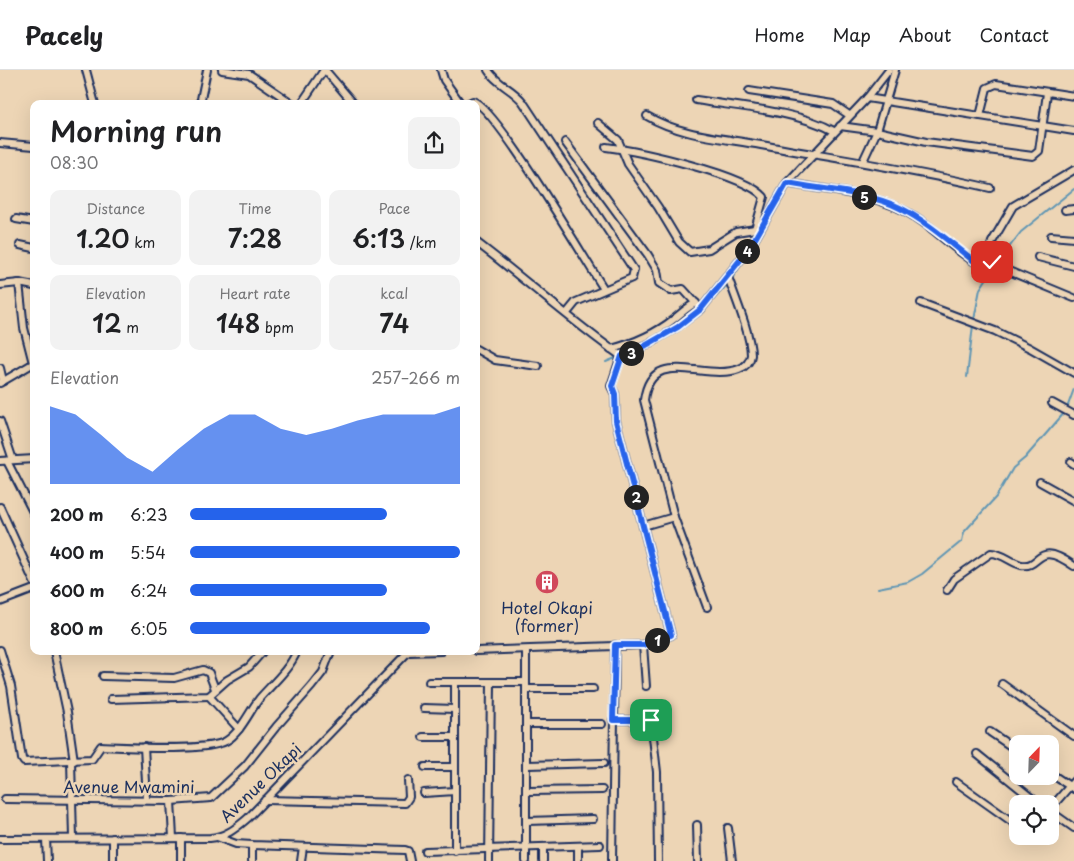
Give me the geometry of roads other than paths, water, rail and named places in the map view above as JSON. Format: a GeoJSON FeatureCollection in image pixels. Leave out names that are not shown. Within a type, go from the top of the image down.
{"type":"FeatureCollection","features":[{"type":"Feature","properties":{"kind":"street"},"geometry":{"type":"LineString","coordinates":[[86,70],[94,100]]}},
{"type":"Feature","properties":{"kind":"street"},"geometry":{"type":"LineString","coordinates":[[201,100],[207,70]]}},
{"type":"Feature","properties":{"kind":"street"},"geometry":{"type":"LineString","coordinates":[[222,70],[249,74],[287,100]]}},
{"type":"Feature","properties":{"kind":"street"},"geometry":{"type":"LineString","coordinates":[[305,100],[324,70],[350,100]]}},
{"type":"Feature","properties":{"kind":"street"},"geometry":{"type":"LineString","coordinates":[[441,70],[444,80],[458,100]]}},
{"type":"Feature","properties":{"kind":"street"},"geometry":{"type":"LineString","coordinates":[[488,70],[498,84],[511,89],[522,102],[634,270],[632,278],[576,302],[567,313]]}},
{"type":"Feature","properties":{"kind":"street"},"geometry":{"type":"LineString","coordinates":[[480,651],[643,645],[671,635],[616,421],[615,394],[612,388],[621,358],[678,327],[728,277],[787,183],[810,153],[867,98],[889,70]]}},
{"type":"Feature","properties":{"kind":"street"},"geometry":{"type":"LineString","coordinates":[[863,161],[877,131],[895,70]]}},
{"type":"Feature","properties":{"kind":"street"},"geometry":{"type":"LineString","coordinates":[[980,116],[988,88],[996,84],[1074,96]]}},
{"type":"Feature","properties":{"kind":"street"},"geometry":{"type":"LineString","coordinates":[[749,90],[833,104],[849,115]]}},
{"type":"Feature","properties":{"kind":"street"},"geometry":{"type":"LineString","coordinates":[[696,100],[802,119],[837,129],[877,131],[926,142],[1034,156],[1040,151],[1047,93]]}},
{"type":"Feature","properties":{"kind":"street"},"geometry":{"type":"LineString","coordinates":[[867,98],[1074,131]]}},
{"type":"Feature","properties":{"kind":"street"},"geometry":{"type":"LineString","coordinates":[[480,105],[501,129],[536,180],[604,290]]}},
{"type":"Feature","properties":{"kind":"street"},"geometry":{"type":"LineString","coordinates":[[648,116],[677,130],[810,153],[823,157],[863,161],[990,188]]}},
{"type":"Feature","properties":{"kind":"street"},"geometry":{"type":"LineString","coordinates":[[598,123],[612,133],[628,164],[658,207],[679,242],[690,252],[709,249],[736,232],[757,230]]}},
{"type":"Feature","properties":{"kind":"street"},"geometry":{"type":"LineString","coordinates":[[565,142],[648,255],[657,270],[659,284],[671,291],[683,289],[698,305]]}},
{"type":"Feature","properties":{"kind":"street"},"geometry":{"type":"LineString","coordinates":[[0,143],[30,146]]}},
{"type":"Feature","properties":{"kind":"street"},"geometry":{"type":"LineString","coordinates":[[606,147],[699,168],[742,183],[762,194],[764,198],[757,230]]}},
{"type":"Feature","properties":{"kind":"street"},"geometry":{"type":"LineString","coordinates":[[787,183],[879,200],[917,218],[982,266],[990,260],[992,242],[1013,206],[1074,170]]}},
{"type":"Feature","properties":{"kind":"street"},"geometry":{"type":"LineString","coordinates":[[1065,210],[1074,209]]}},
{"type":"Feature","properties":{"kind":"street"},"geometry":{"type":"LineString","coordinates":[[16,219],[30,221]]}},
{"type":"Feature","properties":{"kind":"street"},"geometry":{"type":"LineString","coordinates":[[1051,236],[1074,238]]}},
{"type":"Feature","properties":{"kind":"street"},"geometry":{"type":"LineString","coordinates":[[20,245],[30,247]]}},
{"type":"Feature","properties":{"kind":"street"},"geometry":{"type":"LineString","coordinates":[[480,245],[621,358]]}},
{"type":"Feature","properties":{"kind":"street"},"geometry":{"type":"LineString","coordinates":[[1038,257],[1074,266]]}},
{"type":"Feature","properties":{"kind":"street"},"geometry":{"type":"LineString","coordinates":[[990,260],[999,267],[1074,298]]}},
{"type":"Feature","properties":{"kind":"street"},"geometry":{"type":"LineString","coordinates":[[707,607],[674,516],[645,408],[646,387],[656,373],[662,370],[673,368],[726,373],[743,368],[748,364],[751,354],[728,277]]}},
{"type":"Feature","properties":{"kind":"street"},"geometry":{"type":"LineString","coordinates":[[0,285],[19,283],[30,285]]}},
{"type":"Feature","properties":{"kind":"street"},"geometry":{"type":"LineString","coordinates":[[19,283],[24,328],[30,349]]}},
{"type":"Feature","properties":{"kind":"street"},"geometry":{"type":"LineString","coordinates":[[921,303],[995,331],[1074,373]]}},
{"type":"Feature","properties":{"kind":"street"},"geometry":{"type":"LineString","coordinates":[[611,349],[632,344],[649,336],[674,319],[687,307],[698,305]]}},
{"type":"Feature","properties":{"kind":"street"},"geometry":{"type":"LineString","coordinates":[[632,344],[636,351]]}},
{"type":"Feature","properties":{"kind":"street"},"geometry":{"type":"LineString","coordinates":[[480,351],[495,360],[538,366]]}},
{"type":"Feature","properties":{"kind":"street"},"geometry":{"type":"LineString","coordinates":[[0,368],[2,382],[30,365]]}},
{"type":"Feature","properties":{"kind":"street"},"geometry":{"type":"LineString","coordinates":[[1052,403],[1068,413]]}},
{"type":"Feature","properties":{"kind":"street"},"geometry":{"type":"LineString","coordinates":[[0,421],[7,461],[30,506]]}},
{"type":"Feature","properties":{"kind":"street"},"geometry":{"type":"LineString","coordinates":[[7,461],[30,459]]}},
{"type":"Feature","properties":{"kind":"street"},"geometry":{"type":"LineString","coordinates":[[1040,482],[1074,501]]}},
{"type":"Feature","properties":{"kind":"street"},"geometry":{"type":"LineString","coordinates":[[0,507],[2,517],[30,574]]}},
{"type":"Feature","properties":{"kind":"street"},"geometry":{"type":"LineString","coordinates":[[643,526],[674,516]]}},
{"type":"Feature","properties":{"kind":"street"},"geometry":{"type":"LineString","coordinates":[[947,590],[954,579],[991,553],[1025,565],[1034,562],[1039,555],[1048,553],[1063,558],[1074,566]]}},
{"type":"Feature","properties":{"kind":"street"},"geometry":{"type":"LineString","coordinates":[[0,602],[30,591]]}},
{"type":"Feature","properties":{"kind":"street"},"geometry":{"type":"LineString","coordinates":[[612,861],[615,645]]}},
{"type":"Feature","properties":{"kind":"street"},"geometry":{"type":"LineString","coordinates":[[643,645],[646,686]]}},
{"type":"Feature","properties":{"kind":"street"},"geometry":{"type":"LineString","coordinates":[[0,650],[11,686],[24,762],[72,761],[94,758],[101,746],[189,747],[222,742],[238,729],[258,700],[289,666],[295,655]]}},
{"type":"Feature","properties":{"kind":"street"},"geometry":{"type":"LineString","coordinates":[[526,650],[526,861]]}},
{"type":"Feature","properties":{"kind":"street"},"geometry":{"type":"LineString","coordinates":[[55,655],[67,712],[72,761],[73,838]]}},
{"type":"Feature","properties":{"kind":"street"},"geometry":{"type":"LineString","coordinates":[[111,699],[209,696],[215,689],[249,667],[260,655]]}},
{"type":"Feature","properties":{"kind":"street","name":"Avenue Mwamini"},"geometry":{"type":"LineString","coordinates":[[5,799],[206,800],[215,795],[245,766],[276,726],[312,686],[322,672],[328,655]]}},
{"type":"Feature","properties":{"kind":"street","name":"Avenue Okapi"},"geometry":{"type":"LineString","coordinates":[[0,839],[217,837],[235,830],[406,655]]}},
{"type":"Feature","properties":{"kind":"street"},"geometry":{"type":"LineString","coordinates":[[102,676],[168,678],[187,676],[203,670],[209,673],[215,689]]}},
{"type":"Feature","properties":{"kind":"street"},"geometry":{"type":"LineString","coordinates":[[429,682],[491,682],[593,690]]}},
{"type":"Feature","properties":{"kind":"street"},"geometry":{"type":"LineString","coordinates":[[455,682],[455,851]]}},
{"type":"Feature","properties":{"kind":"street"},"geometry":{"type":"LineString","coordinates":[[489,861],[491,682]]}},
{"type":"Feature","properties":{"kind":"street"},"geometry":{"type":"LineString","coordinates":[[1002,684],[1074,736]]}},
{"type":"Feature","properties":{"kind":"street"},"geometry":{"type":"LineString","coordinates":[[209,696],[238,729]]}},
{"type":"Feature","properties":{"kind":"street"},"geometry":{"type":"LineString","coordinates":[[424,708],[455,709]]}},
{"type":"Feature","properties":{"kind":"street"},"geometry":{"type":"LineString","coordinates":[[613,720],[651,720],[657,779],[658,861]]}},
{"type":"Feature","properties":{"kind":"street"},"geometry":{"type":"LineString","coordinates":[[527,724],[602,724]]}},
{"type":"Feature","properties":{"kind":"street"},"geometry":{"type":"LineString","coordinates":[[990,732],[1009,745]]}},
{"type":"Feature","properties":{"kind":"street"},"geometry":{"type":"LineString","coordinates":[[423,737],[455,737]]}},
{"type":"Feature","properties":{"kind":"street"},"geometry":{"type":"LineString","coordinates":[[144,747],[147,800]]}},
{"type":"Feature","properties":{"kind":"street"},"geometry":{"type":"LineString","coordinates":[[977,754],[1028,795]]}},
{"type":"Feature","properties":{"kind":"street"},"geometry":{"type":"LineString","coordinates":[[527,765],[604,763]]}},
{"type":"Feature","properties":{"kind":"street"},"geometry":{"type":"LineString","coordinates":[[425,767],[455,767]]}},
{"type":"Feature","properties":{"kind":"street"},"geometry":{"type":"LineString","coordinates":[[1059,779],[1071,788]]}},
{"type":"Feature","properties":{"kind":"street"},"geometry":{"type":"LineString","coordinates":[[265,800],[405,803],[409,796],[408,780]]}},
{"type":"Feature","properties":{"kind":"street"},"geometry":{"type":"LineString","coordinates":[[1059,801],[1071,788],[1074,781]]}},
{"type":"Feature","properties":{"kind":"street"},"geometry":{"type":"LineString","coordinates":[[956,782],[1009,820]]}},
{"type":"Feature","properties":{"kind":"street"},"geometry":{"type":"LineString","coordinates":[[527,791],[602,790]]}},
{"type":"Feature","properties":{"kind":"street"},"geometry":{"type":"LineString","coordinates":[[424,793],[455,791]]}},
{"type":"Feature","properties":{"kind":"street"},"geometry":{"type":"LineString","coordinates":[[171,801],[173,838]]}},
{"type":"Feature","properties":{"kind":"street"},"geometry":{"type":"LineString","coordinates":[[1059,817],[1074,828]]}},
{"type":"Feature","properties":{"kind":"street"},"geometry":{"type":"LineString","coordinates":[[527,820],[593,819]]}},
{"type":"Feature","properties":{"kind":"street"},"geometry":{"type":"LineString","coordinates":[[698,824],[698,861]]}},
{"type":"Feature","properties":{"kind":"street"},"geometry":{"type":"LineString","coordinates":[[728,828],[732,861]]}},
{"type":"Feature","properties":{"kind":"street"},"geometry":{"type":"LineString","coordinates":[[217,837],[236,844],[405,850],[408,851],[410,861]]}},
{"type":"Feature","properties":{"kind":"street"},"geometry":{"type":"LineString","coordinates":[[113,838],[113,861]]}},
{"type":"Feature","properties":{"kind":"street"},"geometry":{"type":"LineString","coordinates":[[181,838],[181,861]]}},
{"type":"Feature","properties":{"kind":"street"},"geometry":{"type":"LineString","coordinates":[[46,839],[47,861]]}},
{"type":"Feature","properties":{"kind":"street"},"geometry":{"type":"LineString","coordinates":[[252,845],[252,861]]}},
{"type":"Feature","properties":{"kind":"street"},"geometry":{"type":"LineString","coordinates":[[425,851],[600,845]]}},
{"type":"Feature","properties":{"kind":"street"},"geometry":{"type":"LineString","coordinates":[[578,846],[578,861]]}},
{"type":"Feature","properties":{"kind":"street"},"geometry":{"type":"LineString","coordinates":[[301,861],[303,847]]}},
{"type":"Feature","properties":{"kind":"street"},"geometry":{"type":"LineString","coordinates":[[543,848],[543,861]]}},
{"type":"Feature","properties":{"kind":"waterway"},"geometry":{"type":"LineString","coordinates":[[997,263],[1021,232],[1074,189]]}},
{"type":"Feature","properties":{"kind":"waterway"},"geometry":{"type":"LineString","coordinates":[[731,280],[745,259]]}},
{"type":"Feature","properties":{"kind":"waterway"},"geometry":{"type":"LineString","coordinates":[[974,320],[980,289],[994,267]]}},
{"type":"Feature","properties":{"kind":"waterway"},"geometry":{"type":"LineString","coordinates":[[697,316],[728,284]]}},
{"type":"Feature","properties":{"kind":"waterway"},"geometry":{"type":"LineString","coordinates":[[967,377],[973,325]]}},
{"type":"Feature","properties":{"kind":"waterway"},"geometry":{"type":"LineString","coordinates":[[606,362],[618,357]]}},
{"type":"Feature","properties":{"kind":"waterway"},"geometry":{"type":"LineString","coordinates":[[1067,408],[1074,389]]}},
{"type":"Feature","properties":{"kind":"waterway"},"geometry":{"type":"LineString","coordinates":[[878,588],[908,582],[922,574],[962,541],[964,532],[996,497],[1013,468],[1025,458],[1065,412]]}},
{"type":"Feature","properties":{"kind":"place","name":"Hotel Okapi (former)"},"geometry":{"type":"Point","coordinates":[547,582]}}]}
